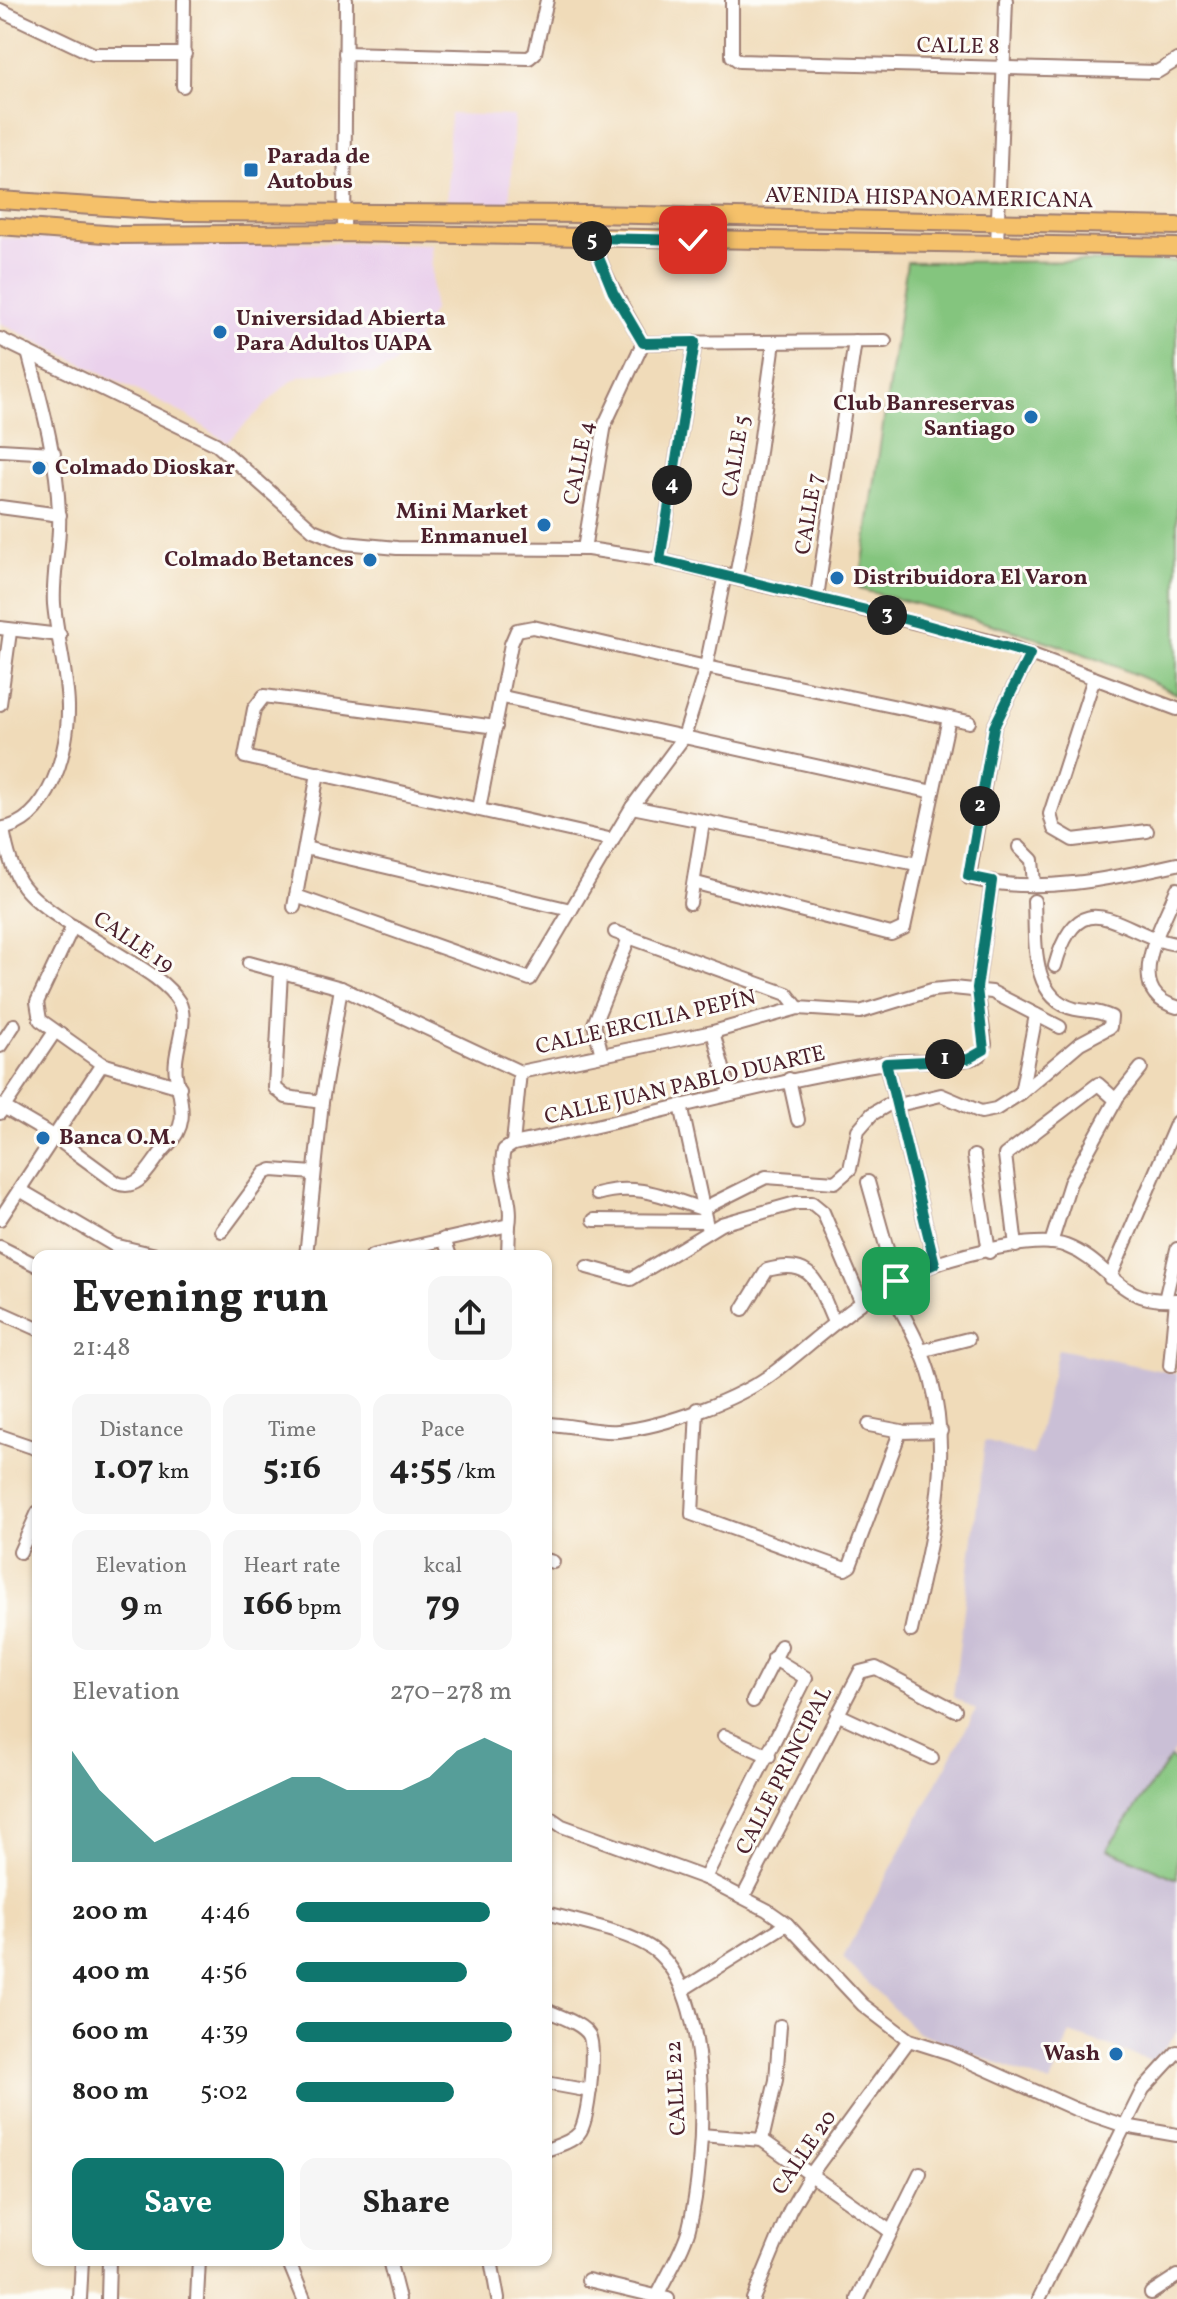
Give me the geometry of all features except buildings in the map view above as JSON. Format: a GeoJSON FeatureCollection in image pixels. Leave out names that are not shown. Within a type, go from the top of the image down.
{"type":"FeatureCollection","features":[{"type":"Feature","properties":{"kind":"main road","name":"AVENIDA HISPANOAMERICANA"},"geometry":{"type":"LineString","coordinates":[[0,200],[184,212],[589,214],[1177,226]]}},
{"type":"Feature","properties":{"kind":"main road","name":"AVENIDA HISPANOAMERICANA"},"geometry":{"type":"LineString","coordinates":[[0,226],[118,235],[344,233],[1177,247]]}},
{"type":"Feature","properties":{"kind":"street"},"geometry":{"type":"LineString","coordinates":[[183,86],[184,0]]}},
{"type":"Feature","properties":{"kind":"street"},"geometry":{"type":"LineString","coordinates":[[344,233],[346,0]]}},
{"type":"Feature","properties":{"kind":"street"},"geometry":{"type":"LineString","coordinates":[[345,53],[522,59],[535,53],[547,0]]}},
{"type":"Feature","properties":{"kind":"street","name":"CALLE 8"},"geometry":{"type":"LineString","coordinates":[[732,0],[734,60],[1157,72],[1177,60]]}},
{"type":"Feature","properties":{"kind":"street"},"geometry":{"type":"LineString","coordinates":[[997,245],[1006,0]]}},
{"type":"Feature","properties":{"kind":"street"},"geometry":{"type":"LineString","coordinates":[[0,10],[93,54],[185,54]]}},
{"type":"Feature","properties":{"kind":"street"},"geometry":{"type":"LineString","coordinates":[[589,214],[591,238],[613,292],[643,343],[885,341]]}},
{"type":"Feature","properties":{"kind":"street"},"geometry":{"type":"LineString","coordinates":[[1,341],[216,444],[313,530],[345,543],[397,548],[584,549],[660,560],[817,597],[1030,654],[1177,709]]}},
{"type":"Feature","properties":{"kind":"street","name":"CALLE 7"},"geometry":{"type":"LineString","coordinates":[[817,597],[855,341]]}},
{"type":"Feature","properties":{"kind":"street"},"geometry":{"type":"LineString","coordinates":[[660,560],[695,342]]}},
{"type":"Feature","properties":{"kind":"street","name":"CALLE 5"},"geometry":{"type":"LineString","coordinates":[[305,848],[295,902],[530,979],[632,807],[684,737],[706,667],[757,466],[774,342]]}},
{"type":"Feature","properties":{"kind":"street","name":"CALLE 4"},"geometry":{"type":"LineString","coordinates":[[584,549],[605,424],[643,343]]}},
{"type":"Feature","properties":{"kind":"street"},"geometry":{"type":"LineString","coordinates":[[2,829],[18,824],[39,805],[60,761],[68,708],[54,602],[60,515],[54,453],[28,352]]}},
{"type":"Feature","properties":{"kind":"street"},"geometry":{"type":"LineString","coordinates":[[0,450],[54,453]]}},
{"type":"Feature","properties":{"kind":"street"},"geometry":{"type":"LineString","coordinates":[[0,507],[60,515]]}},
{"type":"Feature","properties":{"kind":"street"},"geometry":{"type":"LineString","coordinates":[[479,809],[511,644],[517,630],[533,627],[969,722]]}},
{"type":"Feature","properties":{"kind":"street"},"geometry":{"type":"LineString","coordinates":[[0,704],[5,630],[60,635]]}},
{"type":"Feature","properties":{"kind":"street"},"geometry":{"type":"LineString","coordinates":[[1030,654],[994,727],[968,876],[1034,884],[1123,876],[1177,864]]}},
{"type":"Feature","properties":{"kind":"street"},"geometry":{"type":"LineString","coordinates":[[1094,678],[1050,814],[1054,829],[1073,840],[1147,831]]}},
{"type":"Feature","properties":{"kind":"street"},"geometry":{"type":"LineString","coordinates":[[496,727],[264,696],[254,709],[245,757],[613,840]]}},
{"type":"Feature","properties":{"kind":"street"},"geometry":{"type":"LineString","coordinates":[[503,697],[933,792]]}},
{"type":"Feature","properties":{"kind":"street"},"geometry":{"type":"LineString","coordinates":[[696,883],[891,934],[904,928],[949,718]]}},
{"type":"Feature","properties":{"kind":"street"},"geometry":{"type":"LineString","coordinates":[[318,773],[305,848],[571,910]]}},
{"type":"Feature","properties":{"kind":"street"},"geometry":{"type":"LineString","coordinates":[[632,807],[917,864]]}},
{"type":"Feature","properties":{"kind":"street"},"geometry":{"type":"LineString","coordinates":[[690,903],[696,883],[703,823]]}},
{"type":"Feature","properties":{"kind":"street","name":"CALLE 19"},"geometry":{"type":"LineString","coordinates":[[2,829],[5,846],[23,886],[73,926],[149,973],[178,1000],[182,1015],[175,1062],[180,1087],[181,1128],[138,1181],[127,1186],[117,1183],[53,1136]]}},
{"type":"Feature","properties":{"kind":"street"},"geometry":{"type":"LineString","coordinates":[[1019,847],[1032,860],[1034,884]]}},
{"type":"Feature","properties":{"kind":"street"},"geometry":{"type":"LineString","coordinates":[[977,988],[992,881]]}},
{"type":"Feature","properties":{"kind":"street"},"geometry":{"type":"LineString","coordinates":[[1177,889],[1148,961],[1146,978],[1157,997],[1177,1007]]}},
{"type":"Feature","properties":{"kind":"street"},"geometry":{"type":"LineString","coordinates":[[587,1267],[631,1279],[705,1220],[766,1177],[792,1177],[825,1183],[842,1178],[850,1169],[854,1140],[864,1121],[897,1103],[941,1095],[981,1112],[996,1109],[1021,1093],[1080,1043],[1110,1027],[1111,1017],[1096,1009],[1074,1009],[1049,991],[1038,968],[1034,901]]}},
{"type":"Feature","properties":{"kind":"street"},"geometry":{"type":"LineString","coordinates":[[1055,966],[1061,945],[1069,932],[1083,921],[1102,915],[1118,919],[1156,942],[1177,944]]}},
{"type":"Feature","properties":{"kind":"street"},"geometry":{"type":"LineString","coordinates":[[73,926],[37,1002],[37,1015],[54,1033],[102,1064],[180,1087]]}},
{"type":"Feature","properties":{"kind":"street"},"geometry":{"type":"LineString","coordinates":[[615,932],[787,994],[798,1008]]}},
{"type":"Feature","properties":{"kind":"street"},"geometry":{"type":"LineString","coordinates":[[602,1055],[594,1024],[629,938]]}},
{"type":"Feature","properties":{"kind":"street"},"geometry":{"type":"LineString","coordinates":[[1036,942],[1061,945]]}},
{"type":"Feature","properties":{"kind":"street","name":"CALLE ERCILIA PEPÍN"},"geometry":{"type":"LineString","coordinates":[[249,963],[341,988],[520,1072],[713,1032],[798,1008],[860,1012],[932,990],[977,988],[1060,1027]]}},
{"type":"Feature","properties":{"kind":"street"},"geometry":{"type":"LineString","coordinates":[[281,971],[275,1088],[286,1097],[322,1102]]}},
{"type":"Feature","properties":{"kind":"street"},"geometry":{"type":"LineString","coordinates":[[307,1250],[322,1102],[341,988]]}},
{"type":"Feature","properties":{"kind":"street","name":"CALLE JUAN PABLO DUARTE"},"geometry":{"type":"LineString","coordinates":[[513,1144],[789,1079],[886,1063],[968,1059],[980,1055],[985,1044],[977,988]]}},
{"type":"Feature","properties":{"kind":"street"},"geometry":{"type":"LineString","coordinates":[[1021,1093],[1036,1015]]}},
{"type":"Feature","properties":{"kind":"street"},"geometry":{"type":"LineString","coordinates":[[0,1046],[14,1025]]}},
{"type":"Feature","properties":{"kind":"street"},"geometry":{"type":"LineString","coordinates":[[713,1032],[730,1093]]}},
{"type":"Feature","properties":{"kind":"street"},"geometry":{"type":"LineString","coordinates":[[53,1136],[1,1108],[54,1033]]}},
{"type":"Feature","properties":{"kind":"street"},"geometry":{"type":"LineString","coordinates":[[886,1063],[935,1264]]}},
{"type":"Feature","properties":{"kind":"street"},"geometry":{"type":"LineString","coordinates":[[0,1219],[102,1064]]}},
{"type":"Feature","properties":{"kind":"street"},"geometry":{"type":"LineString","coordinates":[[1051,1243],[1070,1183],[1116,1099],[1141,1068]]}},
{"type":"Feature","properties":{"kind":"street"},"geometry":{"type":"LineString","coordinates":[[508,1250],[511,1206],[502,1160],[504,1150],[513,1144],[520,1072]]}},
{"type":"Feature","properties":{"kind":"street"},"geometry":{"type":"LineString","coordinates":[[789,1079],[798,1120]]}},
{"type":"Feature","properties":{"kind":"street"},"geometry":{"type":"LineString","coordinates":[[1016,1246],[1006,1153],[1096,1084],[1116,1099]]}},
{"type":"Feature","properties":{"kind":"street"},"geometry":{"type":"LineString","coordinates":[[681,1105],[705,1220]]}},
{"type":"Feature","properties":{"kind":"street"},"geometry":{"type":"LineString","coordinates":[[1110,1278],[1174,1136],[1177,1122]]}},
{"type":"Feature","properties":{"kind":"street"},"geometry":{"type":"LineString","coordinates":[[974,1156],[989,1252]]}},
{"type":"Feature","properties":{"kind":"street"},"geometry":{"type":"LineString","coordinates":[[222,1231],[265,1173],[272,1170],[314,1173]]}},
{"type":"Feature","properties":{"kind":"street"},"geometry":{"type":"LineString","coordinates":[[868,1182],[892,1283],[930,1378],[941,1431],[940,1496],[911,1631]]}},
{"type":"Feature","properties":{"kind":"street"},"geometry":{"type":"LineString","coordinates":[[597,1194],[636,1188],[657,1192],[705,1220]]}},
{"type":"Feature","properties":{"kind":"street"},"geometry":{"type":"LineString","coordinates":[[20,1190],[114,1245],[135,1250]]}},
{"type":"Feature","properties":{"kind":"street"},"geometry":{"type":"LineString","coordinates":[[594,1220],[734,1219],[796,1203],[812,1203],[823,1212],[861,1301]]}},
{"type":"Feature","properties":{"kind":"street"},"geometry":{"type":"LineString","coordinates":[[406,1250],[509,1225]]}},
{"type":"Feature","properties":{"kind":"street"},"geometry":{"type":"LineString","coordinates":[[444,1239],[448,1250]]}},
{"type":"Feature","properties":{"kind":"street"},"geometry":{"type":"LineString","coordinates":[[552,1425],[616,1431],[697,1409],[751,1387],[773,1373],[861,1301],[892,1283],[935,1264],[1016,1246],[1051,1243],[1074,1251],[1135,1296],[1173,1300]]}},
{"type":"Feature","properties":{"kind":"street"},"geometry":{"type":"LineString","coordinates":[[0,1247],[32,1263]]}},
{"type":"Feature","properties":{"kind":"street"},"geometry":{"type":"LineString","coordinates":[[1170,1366],[1177,1249]]}},
{"type":"Feature","properties":{"kind":"street"},"geometry":{"type":"LineString","coordinates":[[743,1309],[767,1270],[794,1265],[812,1276],[834,1322]]}},
{"type":"Feature","properties":{"kind":"street"},"geometry":{"type":"LineString","coordinates":[[0,1312],[32,1326]]}},
{"type":"Feature","properties":{"kind":"street"},"geometry":{"type":"LineString","coordinates":[[921,1351],[968,1339]]}},
{"type":"Feature","properties":{"kind":"street"},"geometry":{"type":"LineString","coordinates":[[697,1409],[692,1514],[845,1569],[850,1566],[901,1431]]}},
{"type":"Feature","properties":{"kind":"street"},"geometry":{"type":"LineString","coordinates":[[869,1425],[901,1431],[941,1431]]}},
{"type":"Feature","properties":{"kind":"street"},"geometry":{"type":"LineString","coordinates":[[0,1436],[32,1447]]}},
{"type":"Feature","properties":{"kind":"street"},"geometry":{"type":"LineString","coordinates":[[20,1552],[32,1525]]}},
{"type":"Feature","properties":{"kind":"street"},"geometry":{"type":"LineString","coordinates":[[753,1701],[781,1646]]}},
{"type":"Feature","properties":{"kind":"street"},"geometry":{"type":"LineString","coordinates":[[705,1878],[806,1678],[773,1658]]}},
{"type":"Feature","properties":{"kind":"street","name":"CALLE PRINCIPAL"},"geometry":{"type":"LineString","coordinates":[[743,1897],[860,1672],[868,1667],[876,1668],[955,1710]]}},
{"type":"Feature","properties":{"kind":"street"},"geometry":{"type":"LineString","coordinates":[[837,1714],[932,1758]]}},
{"type":"Feature","properties":{"kind":"street"},"geometry":{"type":"LineString","coordinates":[[724,1736],[769,1756]]}},
{"type":"Feature","properties":{"kind":"street"},"geometry":{"type":"LineString","coordinates":[[552,1819],[562,1826],[705,1878],[787,1924],[863,2005],[909,2040],[934,2046],[1075,2109],[1125,2126],[1177,2135]]}},
{"type":"Feature","properties":{"kind":"street","name":"CALLE 22"},"geometry":{"type":"LineString","coordinates":[[552,1915],[642,1942],[670,1966],[682,1990],[697,2048],[701,2135],[698,2187],[688,2232],[663,2297]]}},
{"type":"Feature","properties":{"kind":"street"},"geometry":{"type":"LineString","coordinates":[[682,1990],[787,1924]]}},
{"type":"Feature","properties":{"kind":"street"},"geometry":{"type":"LineString","coordinates":[[552,2013],[584,2029],[590,2037],[590,2091],[579,2133],[552,2147]]}},
{"type":"Feature","properties":{"kind":"street"},"geometry":{"type":"LineString","coordinates":[[762,2140],[776,2080],[780,2026]]}},
{"type":"Feature","properties":{"kind":"street","name":"CALLE 20"},"geometry":{"type":"LineString","coordinates":[[753,2299],[790,2210],[811,2174],[909,2040]]}},
{"type":"Feature","properties":{"kind":"street"},"geometry":{"type":"LineString","coordinates":[[1039,2299],[1143,2089],[1177,2052]]}},
{"type":"Feature","properties":{"kind":"street"},"geometry":{"type":"LineString","coordinates":[[552,2084],[590,2091]]}},
{"type":"Feature","properties":{"kind":"street"},"geometry":{"type":"LineString","coordinates":[[701,2135],[762,2140],[890,2231]]}},
{"type":"Feature","properties":{"kind":"street"},"geometry":{"type":"LineString","coordinates":[[858,2299],[920,2173]]}},
{"type":"Feature","properties":{"kind":"street"},"geometry":{"type":"LineString","coordinates":[[80,2299],[82,2266]]}},
{"type":"Feature","properties":{"kind":"street"},"geometry":{"type":"LineString","coordinates":[[108,2299],[109,2266]]}},
{"type":"Feature","properties":{"kind":"street"},"geometry":{"type":"LineString","coordinates":[[197,2299],[199,2266]]}},
{"type":"Feature","properties":{"kind":"street"},"geometry":{"type":"LineString","coordinates":[[290,2266],[304,2299]]}},
{"type":"Feature","properties":{"kind":"street"},"geometry":{"type":"LineString","coordinates":[[391,2266],[399,2299]]}},
{"type":"Feature","properties":{"kind":"street"},"geometry":{"type":"LineString","coordinates":[[492,2266],[498,2299]]}},
{"type":"Feature","properties":{"kind":"street"},"geometry":{"type":"LineString","coordinates":[[1151,2293],[1177,2276]]}},
{"type":"Feature","properties":{"kind":"street"},"geometry":{"type":"LineString","coordinates":[[588,2280],[663,2297]]}},
{"type":"Feature","properties":{"kind":"shaded area"},"geometry":{"type":"Polygon","coordinates":[[[450,114],[514,116],[509,213],[446,213],[450,114]]]}},
{"type":"Feature","properties":{"kind":"shaded area","name":"Universidad Abierta Para Adultos UAPA"},"geometry":{"type":"Polygon","coordinates":[[[0,238],[431,244],[433,310],[416,342],[392,366],[373,374],[340,371],[301,376],[287,384],[227,442],[186,415],[0,323],[0,238]]]}},
{"type":"Feature","properties":{"kind":"shaded area"},"geometry":{"type":"Polygon","coordinates":[[[1058,1349],[1177,1374],[1177,1747],[1171,1756],[1177,1761],[1177,2032],[1154,2062],[1070,2033],[1050,2084],[916,2031],[843,1958],[976,1710],[953,1697],[985,1441],[1033,1456],[1058,1349]]]}},
{"type":"Feature","properties":{"kind":"green space","name":"Club Banreservas Santiago"},"geometry":{"type":"Polygon","coordinates":[[[1177,261],[1177,694],[1060,646],[859,589],[907,262],[1177,261]]]}},
{"type":"Feature","properties":{"kind":"green space"},"geometry":{"type":"Polygon","coordinates":[[[1170,1758],[1177,1763],[1177,1879],[1107,1849],[1170,1758]]]}},
{"type":"Feature","properties":{"kind":"place","name":"Parada de Autobus"},"geometry":{"type":"Point","coordinates":[251,170]}},
{"type":"Feature","properties":{"kind":"place","name":"Universidad Abierta Para Adultos UAPA"},"geometry":{"type":"Point","coordinates":[220,332]}},
{"type":"Feature","properties":{"kind":"place","name":"Club Banreservas Santiago"},"geometry":{"type":"Point","coordinates":[1031,417]}},
{"type":"Feature","properties":{"kind":"place","name":"Colmado Dioskar"},"geometry":{"type":"Point","coordinates":[39,468]}},
{"type":"Feature","properties":{"kind":"place","name":"Mini Market Enmanuel"},"geometry":{"type":"Point","coordinates":[544,525]}},
{"type":"Feature","properties":{"kind":"place","name":"Colmado Betances"},"geometry":{"type":"Point","coordinates":[370,560]}},
{"type":"Feature","properties":{"kind":"place","name":"Distribuidora El Varon"},"geometry":{"type":"Point","coordinates":[837,578]}},
{"type":"Feature","properties":{"kind":"place","name":"Banca O.M."},"geometry":{"type":"Point","coordinates":[43,1138]}},
{"type":"Feature","properties":{"kind":"place","name":"Wash"},"geometry":{"type":"Point","coordinates":[1116,2054]}},
{"type":"Feature","properties":{"kind":"route"},"geometry":{"type":"LineString","coordinates":[[693,240],[591,238],[613,292],[643,343],[695,342],[660,560],[736,576],[1006,645],[1030,654],[994,727],[968,876],[970,879],[992,881],[977,988],[984,1050],[975,1058],[968,1059],[911,1059],[886,1063],[935,1264],[896,1281]]}}]}
